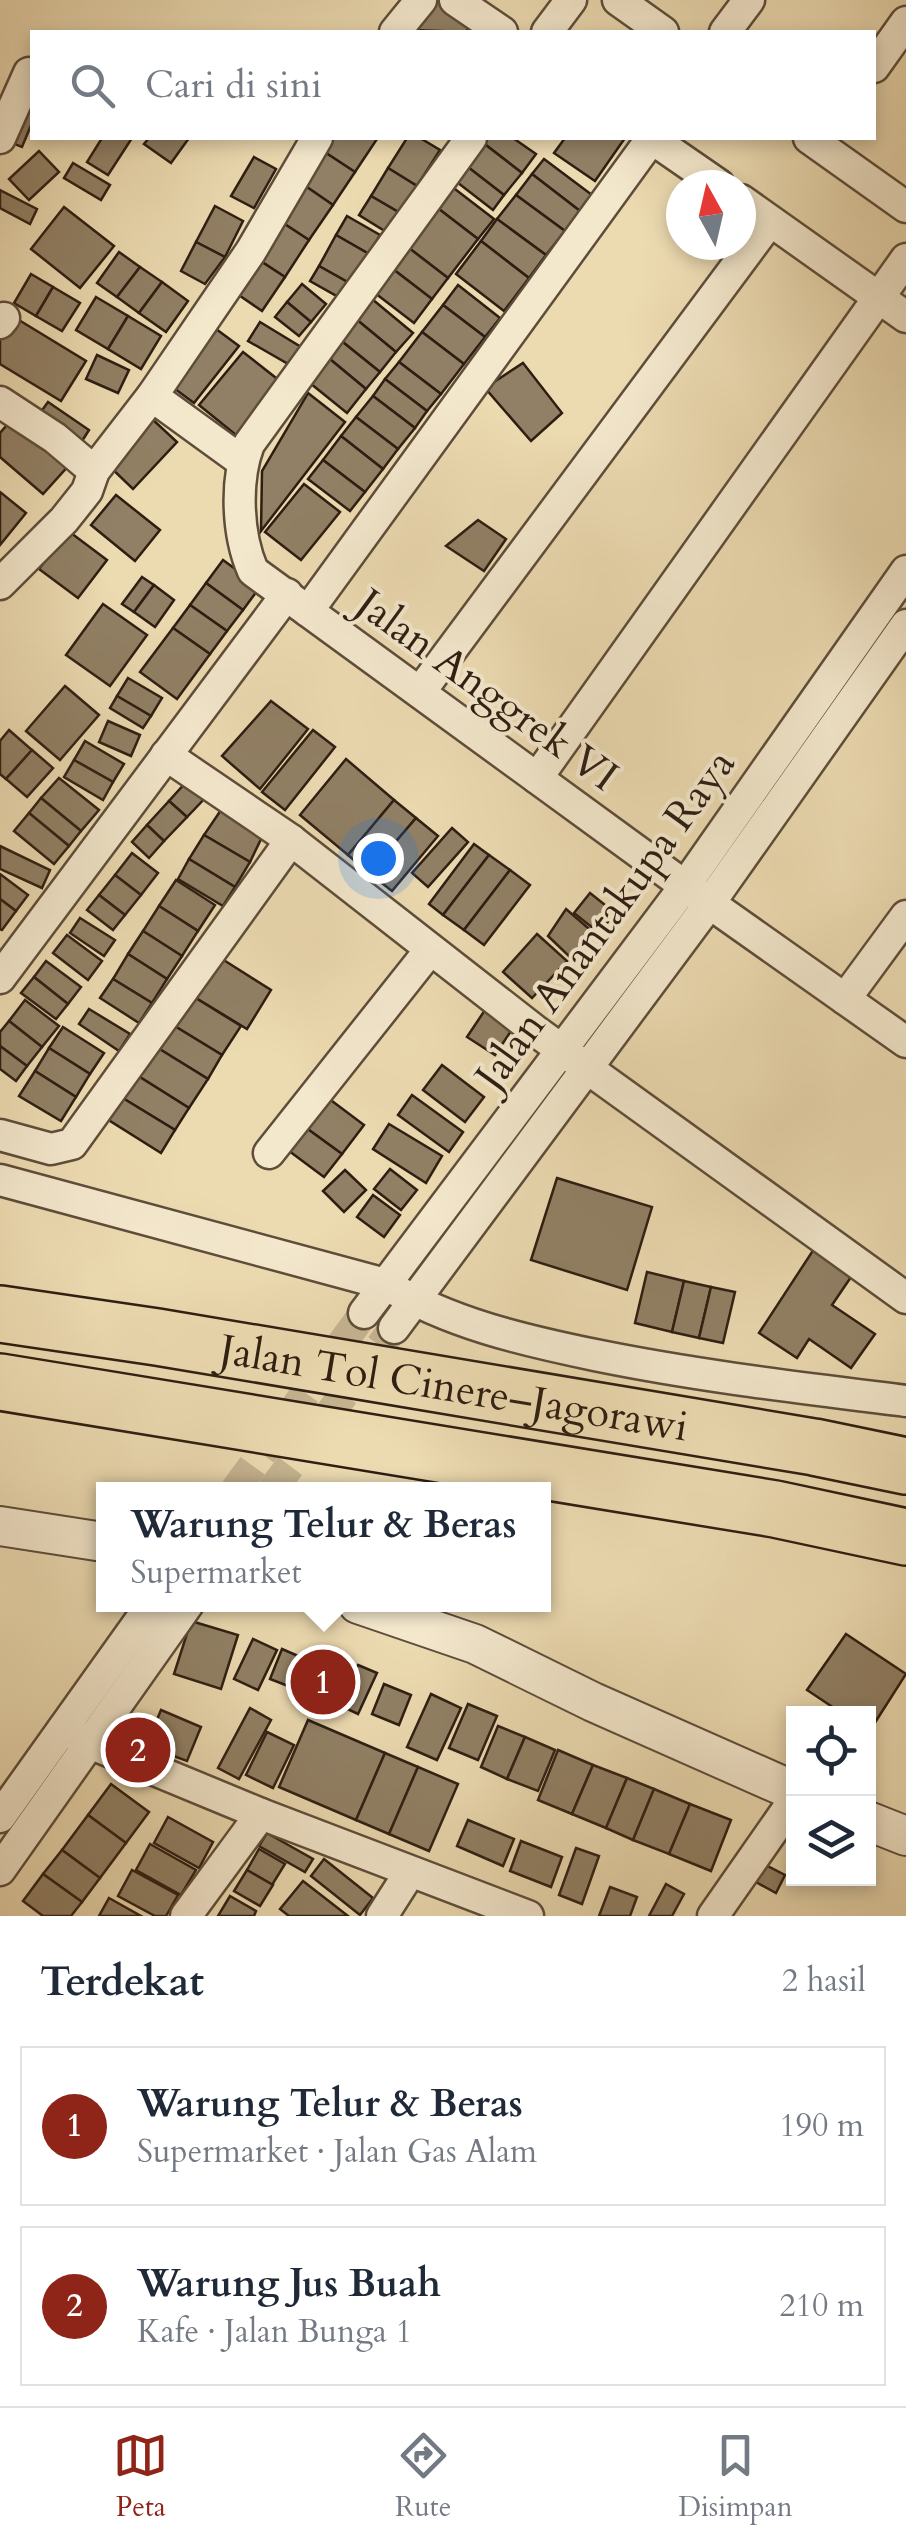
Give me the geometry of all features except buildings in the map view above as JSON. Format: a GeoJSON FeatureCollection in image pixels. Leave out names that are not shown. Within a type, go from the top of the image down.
{"type":"FeatureCollection","features":[{"type":"Feature","properties":{"kind":"highway","name":"Jalan Tol Cinere–Jagorawi"},"geometry":{"type":"LineString","coordinates":[[0,1314],[814,1447],[906,1466]]}},
{"type":"Feature","properties":{"kind":"highway","name":"Jalan Tol Cinere–Jagorawi"},"geometry":{"type":"LineString","coordinates":[[0,1382],[775,1509],[906,1537]]}},
{"type":"Feature","properties":{"kind":"street"},"geometry":{"type":"LineString","coordinates":[[397,30],[421,0]]}},
{"type":"Feature","properties":{"kind":"street"},"geometry":{"type":"LineString","coordinates":[[455,0],[499,30]]}},
{"type":"Feature","properties":{"kind":"street"},"geometry":{"type":"LineString","coordinates":[[548,30],[570,0]]}},
{"type":"Feature","properties":{"kind":"street"},"geometry":{"type":"LineString","coordinates":[[618,0],[660,30]]}},
{"type":"Feature","properties":{"kind":"street"},"geometry":{"type":"LineString","coordinates":[[726,30],[748,0]]}},
{"type":"Feature","properties":{"kind":"street"},"geometry":{"type":"LineString","coordinates":[[876,65],[906,22]]}},
{"type":"Feature","properties":{"kind":"street"},"geometry":{"type":"LineString","coordinates":[[0,138],[20,71]]}},
{"type":"Feature","properties":{"kind":"street"},"geometry":{"type":"LineString","coordinates":[[0,584],[88,491],[94,471],[152,396],[251,250],[316,140]]}},
{"type":"Feature","properties":{"kind":"street"},"geometry":{"type":"LineString","coordinates":[[152,396],[242,462],[260,429],[469,140]]}},
{"type":"Feature","properties":{"kind":"street"},"geometry":{"type":"LineString","coordinates":[[0,978],[166,755],[298,602],[650,140]]}},
{"type":"Feature","properties":{"kind":"street"},"geometry":{"type":"LineString","coordinates":[[655,140],[698,170]]}},
{"type":"Feature","properties":{"kind":"street"},"geometry":{"type":"LineString","coordinates":[[817,140],[906,208]]}},
{"type":"Feature","properties":{"kind":"street"},"geometry":{"type":"LineString","coordinates":[[756,210],[906,317]]}},
{"type":"Feature","properties":{"kind":"street"},"geometry":{"type":"LineString","coordinates":[[420,692],[770,220]]}},
{"type":"Feature","properties":{"kind":"street"},"geometry":{"type":"LineString","coordinates":[[537,778],[906,259]]}},
{"type":"Feature","properties":{"kind":"street"},"geometry":{"type":"LineString","coordinates":[[0,402],[55,438],[94,471]]}},
{"type":"Feature","properties":{"kind":"street","name":"Jalan Anggrek VI"},"geometry":{"type":"LineString","coordinates":[[242,462],[240,494],[247,556],[254,570],[697,895],[906,1042]]}},
{"type":"Feature","properties":{"kind":"street","name":"Jalan Anantakupa Raya"},"geometry":{"type":"LineString","coordinates":[[394,1328],[588,1070],[906,571]]}},
{"type":"Feature","properties":{"kind":"street","name":"Jalan Anantakupa Raya"},"geometry":{"type":"LineString","coordinates":[[364,1313],[563,1050],[697,895],[906,625]]}},
{"type":"Feature","properties":{"kind":"street"},"geometry":{"type":"LineString","coordinates":[[166,755],[291,840],[588,1070],[906,1298]]}},
{"type":"Feature","properties":{"kind":"street"},"geometry":{"type":"LineString","coordinates":[[0,1135],[51,1149],[72,1144],[291,840]]}},
{"type":"Feature","properties":{"kind":"street"},"geometry":{"type":"LineString","coordinates":[[846,999],[906,916]]}},
{"type":"Feature","properties":{"kind":"street"},"geometry":{"type":"LineString","coordinates":[[269,1153],[430,950]]}},
{"type":"Feature","properties":{"kind":"street"},"geometry":{"type":"LineString","coordinates":[[0,1180],[385,1284],[414,1302],[464,1322],[604,1357],[674,1371],[906,1402]]}},
{"type":"Feature","properties":{"kind":"street"},"geometry":{"type":"LineString","coordinates":[[0,1526],[96,1541]]}},
{"type":"Feature","properties":{"kind":"street"},"geometry":{"type":"LineString","coordinates":[[0,1818],[146,1612]]}},
{"type":"Feature","properties":{"kind":"street"},"geometry":{"type":"LineString","coordinates":[[0,1870],[183,1612]]}},
{"type":"Feature","properties":{"kind":"street"},"geometry":{"type":"LineString","coordinates":[[381,1612],[475,1644],[593,1702],[786,1787]]}},
{"type":"Feature","properties":{"kind":"street"},"geometry":{"type":"LineString","coordinates":[[63,1728],[92,1744],[260,1814],[528,1916]]}},
{"type":"Feature","properties":{"kind":"street"},"geometry":{"type":"LineString","coordinates":[[713,1916],[786,1811]]}},
{"type":"Feature","properties":{"kind":"street"},"geometry":{"type":"LineString","coordinates":[[186,1916],[260,1814]]}},
{"type":"Feature","properties":{"kind":"street"},"geometry":{"type":"LineString","coordinates":[[876,1824],[906,1836]]}},
{"type":"Feature","properties":{"kind":"street"},"geometry":{"type":"LineString","coordinates":[[382,1916],[410,1872]]}},
{"type":"Feature","properties":{"kind":"tunnel"},"geometry":{"type":"LineString","coordinates":[[241,1482],[364,1313]]}},
{"type":"Feature","properties":{"kind":"tunnel"},"geometry":{"type":"LineString","coordinates":[[278,1482],[394,1328]]}},
{"type":"Feature","properties":{"kind":"place","name":"Warung Telur & Beras"},"geometry":{"type":"Point","coordinates":[323,1682]}},
{"type":"Feature","properties":{"kind":"place","name":"Warung Jus Buah"},"geometry":{"type":"Point","coordinates":[138,1750]}}]}
